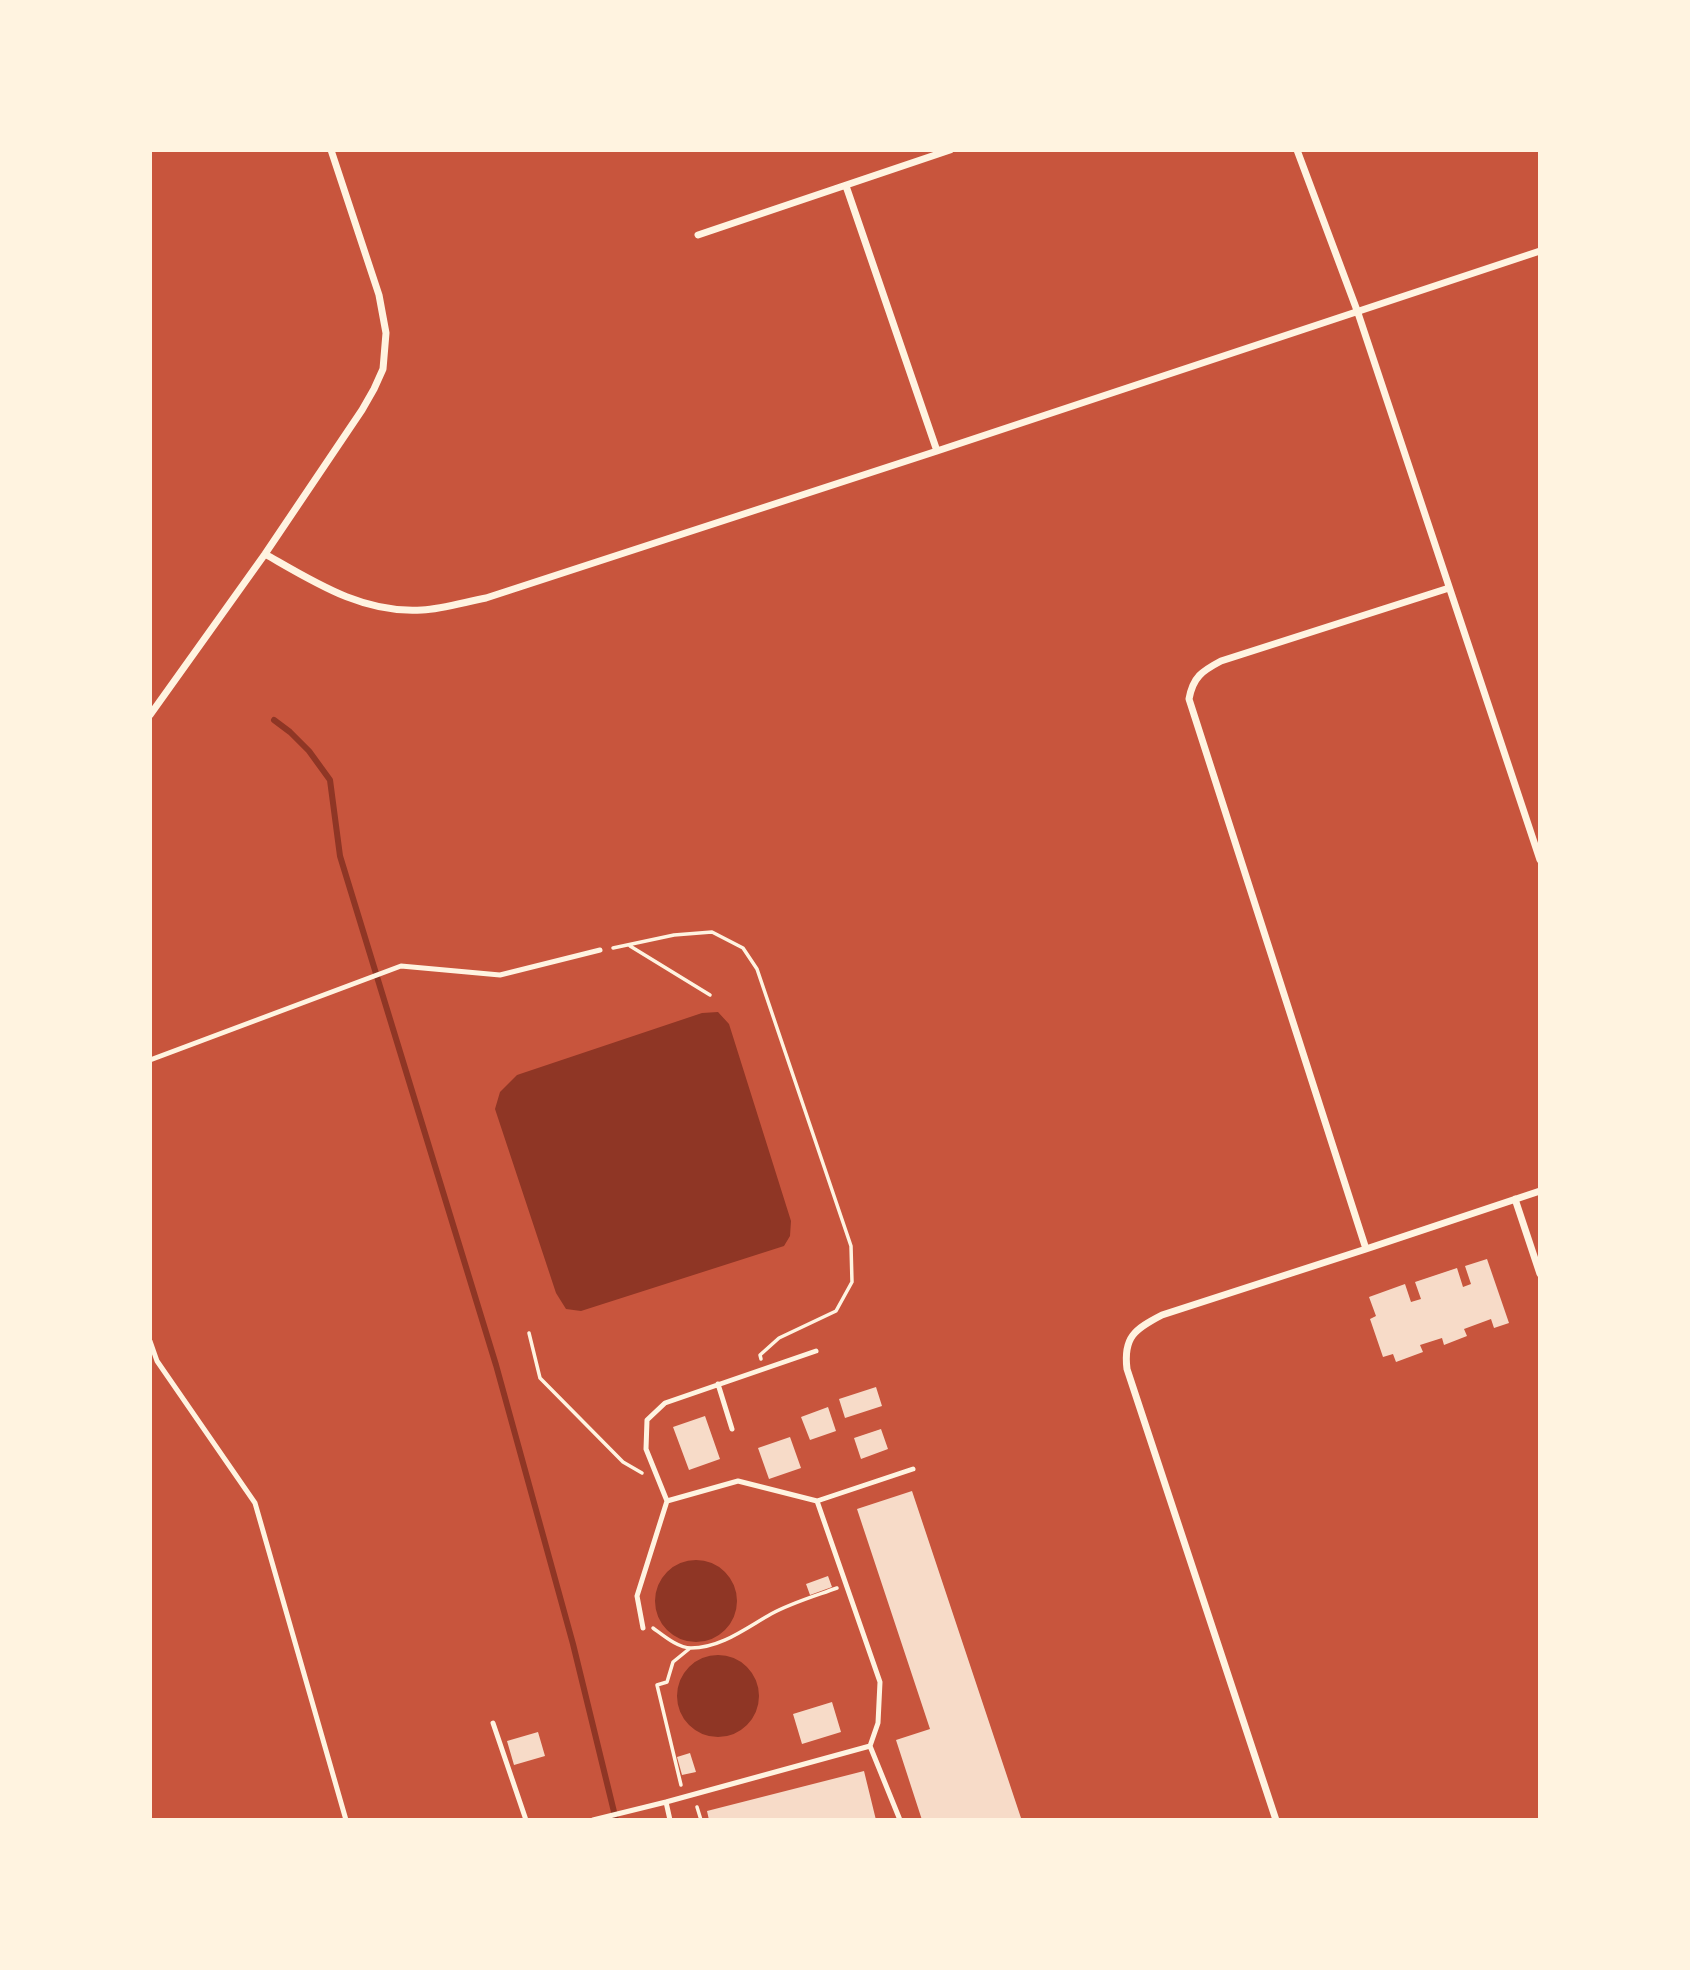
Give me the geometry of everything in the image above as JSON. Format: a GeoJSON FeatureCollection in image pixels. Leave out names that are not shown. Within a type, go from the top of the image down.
{"type":"FeatureCollection","features":[{"type":"Feature","properties":{"kind":"street"},"geometry":{"type":"LineString","coordinates":[[150,715],[265,554],[362,410],[383,369],[386,333],[379,295],[331,150]]}},
{"type":"Feature","properties":{"kind":"street"},"geometry":{"type":"LineString","coordinates":[[698,235],[950,150]]}},
{"type":"Feature","properties":{"kind":"street"},"geometry":{"type":"LineString","coordinates":[[1297,150],[1358,313],[1539,860]]}},
{"type":"Feature","properties":{"kind":"street"},"geometry":{"type":"LineString","coordinates":[[846,186],[937,452]]}},
{"type":"Feature","properties":{"kind":"street"},"geometry":{"type":"LineString","coordinates":[[265,554],[313,582],[355,602],[422,610],[486,598],[937,452],[1539,251]]}},
{"type":"Feature","properties":{"kind":"street"},"geometry":{"type":"LineString","coordinates":[[1366,1249],[1189,699],[1196,678],[1207,668],[1221,662],[1449,588]]}},
{"type":"Feature","properties":{"kind":"street"},"geometry":{"type":"LineString","coordinates":[[1276,1819],[1127,1369],[1127,1342],[1136,1331],[1162,1315],[1539,1191]]}},
{"type":"Feature","properties":{"kind":"street"},"geometry":{"type":"LineString","coordinates":[[1515,1199],[1539,1274]]}},
{"type":"Feature","properties":{"kind":"lane"},"geometry":{"type":"LineString","coordinates":[[150,1060],[401,966],[500,975],[600,950]]}},
{"type":"Feature","properties":{"kind":"lane"},"geometry":{"type":"LineString","coordinates":[[150,1341],[157,1361],[255,1503],[346,1819]]}},
{"type":"Feature","properties":{"kind":"lane"},"geometry":{"type":"LineString","coordinates":[[643,1628],[636,1596],[667,1501],[646,1449],[648,1420],[665,1403],[816,1350]]}},
{"type":"Feature","properties":{"kind":"lane"},"geometry":{"type":"LineString","coordinates":[[718,1384],[732,1429]]}},
{"type":"Feature","properties":{"kind":"lane"},"geometry":{"type":"LineString","coordinates":[[667,1501],[738,1481],[817,1501],[913,1469]]}},
{"type":"Feature","properties":{"kind":"lane"},"geometry":{"type":"LineString","coordinates":[[817,1501],[880,1682],[878,1723],[870,1746],[900,1819]]}},
{"type":"Feature","properties":{"kind":"lane"},"geometry":{"type":"LineString","coordinates":[[493,1723],[526,1819]]}},
{"type":"Feature","properties":{"kind":"lane"},"geometry":{"type":"LineString","coordinates":[[593,1819],[684,1798],[870,1746]]}},
{"type":"Feature","properties":{"kind":"lane"},"geometry":{"type":"LineString","coordinates":[[666,1802],[670,1819]]}},
{"type":"Feature","properties":{"kind":"path"},"geometry":{"type":"LineString","coordinates":[[600,950],[674,935],[712,932],[743,948],[757,969],[851,1246],[852,1282],[836,1311],[779,1338],[760,1355],[764,1368]]}},
{"type":"Feature","properties":{"kind":"path"},"geometry":{"type":"LineString","coordinates":[[628,945],[710,995]]}},
{"type":"Feature","properties":{"kind":"path"},"geometry":{"type":"LineString","coordinates":[[529,1333],[540,1378],[623,1462],[640,1473],[654,1469]]}},
{"type":"Feature","properties":{"kind":"path"},"geometry":{"type":"LineString","coordinates":[[684,1798],[657,1685],[667,1682],[673,1662],[689,1649],[715,1644],[773,1613],[845,1585]]}},
{"type":"Feature","properties":{"kind":"path"},"geometry":{"type":"LineString","coordinates":[[641,1619],[669,1640],[689,1649]]}},
{"type":"Feature","properties":{"kind":"shaded area"},"geometry":{"type":"Polygon","coordinates":[[[718,1012],[729,1024],[791,1221],[790,1236],[784,1246],[581,1311],[566,1309],[556,1293],[495,1109],[500,1092],[517,1075],[702,1013],[718,1012]]]}},
{"type":"Feature","properties":{"kind":"shaded area"},"geometry":{"type":"Polygon","coordinates":[[[696,1560],[712,1563],[725,1572],[734,1585],[737,1601],[734,1617],[725,1630],[712,1639],[696,1642],[680,1639],[667,1630],[658,1617],[655,1601],[658,1585],[667,1572],[680,1563],[696,1560]]]}},
{"type":"Feature","properties":{"kind":"shaded area"},"geometry":{"type":"Polygon","coordinates":[[[718,1655],[734,1658],[747,1667],[756,1680],[759,1696],[756,1712],[747,1725],[734,1734],[718,1737],[702,1734],[689,1725],[680,1712],[677,1696],[680,1680],[689,1667],[702,1658],[718,1655]]]}},
{"type":"Feature","properties":{"kind":"building"},"geometry":{"type":"Polygon","coordinates":[[[1487,1259],[1509,1323],[1494,1328],[1491,1319],[1464,1329],[1467,1336],[1444,1345],[1442,1338],[1420,1345],[1423,1352],[1396,1362],[1393,1354],[1383,1357],[1370,1319],[1376,1316],[1369,1297],[1405,1284],[1411,1302],[1421,1299],[1415,1282],[1457,1268],[1463,1287],[1471,1284],[1465,1266],[1487,1259]]]}},
{"type":"Feature","properties":{"kind":"building"},"geometry":{"type":"Polygon","coordinates":[[[876,1387],[882,1406],[845,1418],[839,1399],[876,1387]]]}},
{"type":"Feature","properties":{"kind":"building"},"geometry":{"type":"Polygon","coordinates":[[[828,1407],[836,1431],[810,1440],[801,1417],[828,1407]]]}},
{"type":"Feature","properties":{"kind":"building"},"geometry":{"type":"Polygon","coordinates":[[[705,1416],[720,1459],[689,1470],[673,1427],[705,1416]]]}},
{"type":"Feature","properties":{"kind":"building"},"geometry":{"type":"Polygon","coordinates":[[[881,1429],[888,1449],[861,1459],[854,1438],[881,1429]]]}},
{"type":"Feature","properties":{"kind":"building"},"geometry":{"type":"Polygon","coordinates":[[[790,1437],[801,1468],[769,1479],[758,1448],[790,1437]]]}},
{"type":"Feature","properties":{"kind":"building"},"geometry":{"type":"Polygon","coordinates":[[[912,1491],[1021,1818],[1016,1820],[922,1820],[896,1740],[930,1729],[857,1509],[912,1491]]]}},
{"type":"Feature","properties":{"kind":"building"},"geometry":{"type":"Polygon","coordinates":[[[828,1576],[832,1587],[810,1595],[806,1584],[828,1576]]]}},
{"type":"Feature","properties":{"kind":"building"},"geometry":{"type":"Polygon","coordinates":[[[832,1702],[841,1732],[802,1744],[793,1714],[832,1702]]]}},
{"type":"Feature","properties":{"kind":"building"},"geometry":{"type":"Polygon","coordinates":[[[538,1732],[545,1756],[514,1765],[507,1741],[538,1732]]]}},
{"type":"Feature","properties":{"kind":"building"},"geometry":{"type":"Polygon","coordinates":[[[690,1753],[696,1772],[682,1775],[677,1757],[690,1753]]]}},
{"type":"Feature","properties":{"kind":"building"},"geometry":{"type":"Polygon","coordinates":[[[864,1771],[876,1820],[709,1820],[707,1811],[864,1771]]]}},
{"type":"Feature","properties":{"kind":"waterway"},"geometry":{"type":"LineString","coordinates":[[274,720],[309,751],[330,780],[340,856],[496,1365],[573,1644],[616,1820]]}}]}
